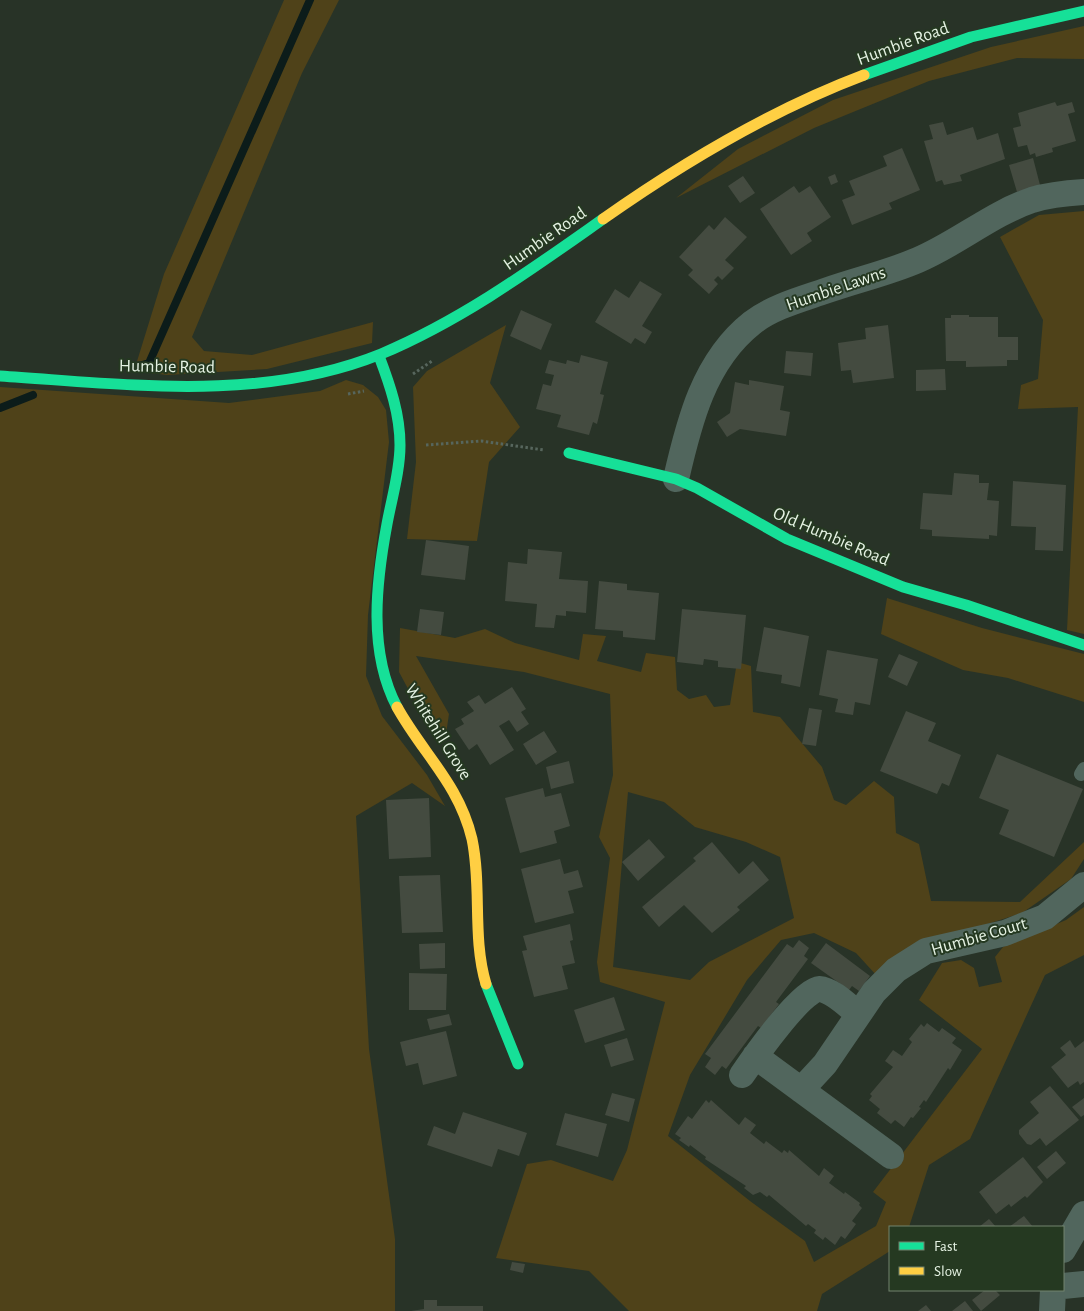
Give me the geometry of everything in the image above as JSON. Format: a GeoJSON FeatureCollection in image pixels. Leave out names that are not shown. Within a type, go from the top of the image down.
{"type":"FeatureCollection","features":[{"type":"Feature","properties":{"kind":"street","name":"Humbie Road"},"geometry":{"type":"LineString","coordinates":[[0,376],[148,386],[238,386],[291,380],[379,356],[427,335],[494,296],[654,184],[762,121],[835,87],[914,57],[976,37],[1048,18],[1084,11]]}},
{"type":"Feature","properties":{"kind":"street","name":"Humbie Lawns"},"geometry":{"type":"LineString","coordinates":[[676,479],[690,420],[700,395],[731,343],[753,322],[785,306],[824,291],[918,260],[946,247],[1005,212],[1033,200],[1084,192]]}},
{"type":"Feature","properties":{"kind":"street","name":"Whitehill Grove"},"geometry":{"type":"LineString","coordinates":[[379,356],[398,412],[400,447],[385,536],[380,584],[378,627],[380,659],[397,707],[446,775],[457,796],[469,827],[478,893],[478,949],[485,982],[518,1064]]}},
{"type":"Feature","properties":{"kind":"street","name":"Old Humbie Road"},"geometry":{"type":"LineString","coordinates":[[569,453],[676,479],[696,488],[787,539],[903,587],[966,605],[1084,645]]}},
{"type":"Feature","properties":{"kind":"street","name":"Humbie Court"},"geometry":{"type":"LineString","coordinates":[[802,1090],[825,1064],[874,992],[896,970],[926,951],[1006,933],[1045,917],[1084,885]]}},
{"type":"Feature","properties":{"kind":"street"},"geometry":{"type":"LineString","coordinates":[[858,1014],[831,994],[819,989],[810,992],[798,1002],[748,1065],[802,1090],[891,1156]]}},
{"type":"Feature","properties":{"kind":"street"},"geometry":{"type":"LineString","coordinates":[[1064,1248],[1084,1214]]}},
{"type":"Feature","properties":{"kind":"street"},"geometry":{"type":"LineString","coordinates":[[1064,1286],[1084,1284]]}},
{"type":"Feature","properties":{"kind":"street"},"geometry":{"type":"LineString","coordinates":[[1052,1311],[1053,1291]]}},
{"type":"Feature","properties":{"kind":"path"},"geometry":{"type":"LineString","coordinates":[[400,447],[481,441],[569,453]]}},
{"type":"Feature","properties":{"kind":"shaded area"},"geometry":{"type":"Polygon","coordinates":[[[284,0],[339,0],[302,73],[192,337],[204,351],[252,355],[373,322],[372,343],[267,369],[167,375],[134,371],[164,274],[284,0]]]}},
{"type":"Feature","properties":{"kind":"shaded area"},"geometry":{"type":"Polygon","coordinates":[[[1084,26],[1084,59],[1017,58],[929,81],[814,128],[676,198],[738,149],[833,100],[991,47],[1084,26]]]}},
{"type":"Feature","properties":{"kind":"shaded area"},"geometry":{"type":"Polygon","coordinates":[[[1084,211],[1084,634],[1067,630],[1078,407],[1018,409],[1021,385],[1038,379],[1043,320],[1000,237],[1039,215],[1084,211]]]}},
{"type":"Feature","properties":{"kind":"shaded area"},"geometry":{"type":"Polygon","coordinates":[[[506,325],[490,383],[520,427],[489,462],[477,541],[407,539],[416,462],[413,387],[427,371],[506,325]]]}},
{"type":"Feature","properties":{"kind":"shaded area"},"geometry":{"type":"Polygon","coordinates":[[[346,380],[363,385],[378,397],[386,410],[389,442],[368,615],[366,676],[382,716],[427,775],[445,806],[412,783],[356,816],[369,1049],[395,1239],[395,1311],[0,1311],[0,387],[229,403],[320,391],[346,380]]]}},
{"type":"Feature","properties":{"kind":"shaded area"},"geometry":{"type":"Polygon","coordinates":[[[887,598],[982,628],[1084,654],[1084,702],[1008,678],[963,670],[881,634],[887,598]]]}},
{"type":"Feature","properties":{"kind":"shaded area"},"geometry":{"type":"Polygon","coordinates":[[[400,628],[455,638],[485,629],[515,643],[579,660],[583,634],[606,636],[597,661],[641,672],[646,653],[675,657],[677,690],[689,699],[706,695],[714,707],[730,705],[737,662],[751,666],[753,712],[780,717],[822,767],[834,800],[846,805],[874,781],[894,797],[896,833],[919,844],[931,901],[1020,902],[1084,842],[1084,859],[1071,879],[1022,913],[953,935],[877,976],[856,953],[814,933],[781,940],[747,980],[690,1075],[668,1136],[750,1201],[805,1241],[814,1262],[876,1226],[886,1202],[873,1192],[982,1049],[919,1000],[942,963],[961,960],[974,968],[979,987],[1002,982],[995,957],[1003,947],[1066,920],[1084,907],[1084,955],[1045,975],[970,1139],[929,1165],[909,1226],[889,1226],[889,1252],[822,1294],[817,1311],[629,1311],[589,1271],[496,1258],[527,1164],[551,1160],[613,1181],[627,1150],[665,1002],[600,982],[597,962],[610,858],[599,837],[613,775],[610,694],[524,672],[416,656],[449,714],[445,741],[427,724],[399,672],[400,628]],[[628,792],[613,967],[690,980],[709,962],[794,918],[780,857],[746,842],[695,827],[664,802],[628,792]]]}},
{"type":"Feature","properties":{"kind":"building"},"geometry":{"type":"Polygon","coordinates":[[[1055,102],[1057,106],[1072,102],[1075,112],[1068,114],[1076,141],[1052,148],[1053,152],[1036,157],[1035,153],[1030,155],[1027,145],[1018,147],[1013,128],[1021,126],[1018,113],[1055,102]]]}},
{"type":"Feature","properties":{"kind":"building"},"geometry":{"type":"Polygon","coordinates":[[[943,122],[947,135],[973,127],[977,140],[998,133],[1005,159],[960,175],[962,181],[944,185],[942,180],[936,182],[924,141],[933,139],[929,125],[943,122]]]}},
{"type":"Feature","properties":{"kind":"building"},"geometry":{"type":"Polygon","coordinates":[[[902,148],[920,190],[889,203],[892,209],[852,225],[842,200],[855,195],[849,181],[887,166],[883,156],[902,148]]]}},
{"type":"Feature","properties":{"kind":"building"},"geometry":{"type":"Polygon","coordinates":[[[1033,158],[1040,185],[1017,192],[1009,165],[1033,158]]]}},
{"type":"Feature","properties":{"kind":"building"},"geometry":{"type":"Polygon","coordinates":[[[835,174],[838,182],[831,185],[828,177],[835,174]]]}},
{"type":"Feature","properties":{"kind":"building"},"geometry":{"type":"Polygon","coordinates":[[[743,176],[755,193],[740,203],[728,186],[743,176]]]}},
{"type":"Feature","properties":{"kind":"building"},"geometry":{"type":"Polygon","coordinates":[[[794,186],[799,193],[810,186],[831,217],[807,233],[812,241],[791,255],[760,209],[794,186]]]}},
{"type":"Feature","properties":{"kind":"building"},"geometry":{"type":"Polygon","coordinates":[[[725,217],[747,237],[725,260],[734,268],[722,280],[718,276],[714,280],[718,284],[709,294],[688,275],[693,270],[679,257],[709,225],[714,230],[725,217]]]}},
{"type":"Feature","properties":{"kind":"building"},"geometry":{"type":"Polygon","coordinates":[[[640,281],[662,294],[642,326],[652,332],[645,344],[635,338],[631,344],[595,322],[615,289],[629,298],[640,281]]]}},
{"type":"Feature","properties":{"kind":"building"},"geometry":{"type":"Polygon","coordinates":[[[521,310],[552,324],[541,350],[510,336],[521,310]]]}},
{"type":"Feature","properties":{"kind":"building"},"geometry":{"type":"Polygon","coordinates":[[[951,315],[998,317],[998,337],[1018,337],[1018,360],[1007,360],[1007,366],[966,367],[966,361],[946,361],[945,318],[951,318],[951,315]]]}},
{"type":"Feature","properties":{"kind":"building"},"geometry":{"type":"Polygon","coordinates":[[[888,325],[894,378],[853,383],[851,370],[841,371],[838,343],[866,339],[865,328],[888,325]]]}},
{"type":"Feature","properties":{"kind":"building"},"geometry":{"type":"Polygon","coordinates":[[[786,351],[813,353],[811,376],[784,373],[786,351]]]}},
{"type":"Feature","properties":{"kind":"building"},"geometry":{"type":"Polygon","coordinates":[[[581,355],[608,362],[600,394],[604,395],[597,424],[593,422],[589,435],[557,427],[561,415],[536,409],[543,384],[551,386],[554,375],[545,373],[549,360],[566,364],[567,360],[579,363],[581,355]]]}},
{"type":"Feature","properties":{"kind":"building"},"geometry":{"type":"Polygon","coordinates":[[[945,369],[946,390],[916,391],[916,370],[945,369]]]}},
{"type":"Feature","properties":{"kind":"building"},"geometry":{"type":"Polygon","coordinates":[[[749,380],[784,386],[780,410],[790,412],[786,436],[740,429],[727,437],[717,422],[730,413],[735,382],[749,385],[749,380]]]}},
{"type":"Feature","properties":{"kind":"building"},"geometry":{"type":"Polygon","coordinates":[[[954,473],[979,475],[979,483],[989,483],[987,500],[999,501],[997,536],[989,535],[989,539],[932,536],[932,530],[920,529],[923,493],[952,495],[954,473]]]}},
{"type":"Feature","properties":{"kind":"building"},"geometry":{"type":"Polygon","coordinates":[[[1013,481],[1066,485],[1063,551],[1035,550],[1036,527],[1011,526],[1013,481]]]}},
{"type":"Feature","properties":{"kind":"building"},"geometry":{"type":"Polygon","coordinates":[[[426,540],[469,546],[465,580],[421,575],[426,540]]]}},
{"type":"Feature","properties":{"kind":"building"},"geometry":{"type":"Polygon","coordinates":[[[528,549],[562,552],[559,579],[588,581],[586,613],[566,611],[566,616],[556,615],[554,628],[535,627],[537,604],[505,601],[508,562],[527,564],[528,549]]]}},
{"type":"Feature","properties":{"kind":"building"},"geometry":{"type":"Polygon","coordinates":[[[599,581],[627,584],[627,590],[659,593],[655,640],[623,637],[623,631],[595,629],[599,581]]]}},
{"type":"Feature","properties":{"kind":"building"},"geometry":{"type":"Polygon","coordinates":[[[420,609],[444,612],[441,635],[417,632],[420,609]]]}},
{"type":"Feature","properties":{"kind":"building"},"geometry":{"type":"Polygon","coordinates":[[[682,609],[746,615],[741,669],[718,667],[718,661],[704,659],[703,665],[677,662],[682,609]]]}},
{"type":"Feature","properties":{"kind":"building"},"geometry":{"type":"Polygon","coordinates":[[[764,627],[809,636],[800,687],[781,683],[782,675],[756,671],[764,627]]]}},
{"type":"Feature","properties":{"kind":"building"},"geometry":{"type":"Polygon","coordinates":[[[827,650],[878,659],[870,705],[855,702],[853,715],[835,712],[838,699],[819,695],[827,650]]]}},
{"type":"Feature","properties":{"kind":"building"},"geometry":{"type":"Polygon","coordinates":[[[899,654],[918,662],[907,686],[888,677],[899,654]]]}},
{"type":"Feature","properties":{"kind":"building"},"geometry":{"type":"Polygon","coordinates":[[[512,687],[526,709],[521,712],[529,724],[517,732],[509,720],[499,726],[514,750],[490,765],[477,744],[469,750],[455,729],[464,724],[461,719],[474,711],[467,702],[479,695],[485,704],[512,687]]]}},
{"type":"Feature","properties":{"kind":"building"},"geometry":{"type":"Polygon","coordinates":[[[809,708],[822,710],[816,746],[802,744],[809,708]]]}},
{"type":"Feature","properties":{"kind":"building"},"geometry":{"type":"Polygon","coordinates":[[[906,711],[936,723],[928,741],[961,755],[949,786],[942,783],[937,794],[880,771],[906,711]]]}},
{"type":"Feature","properties":{"kind":"building"},"geometry":{"type":"Polygon","coordinates":[[[544,731],[557,752],[536,765],[523,744],[544,731]]]}},
{"type":"Feature","properties":{"kind":"building"},"geometry":{"type":"Polygon","coordinates":[[[997,754],[1083,789],[1054,857],[999,834],[1009,810],[979,798],[997,754]]]}},
{"type":"Feature","properties":{"kind":"building"},"geometry":{"type":"Polygon","coordinates":[[[569,761],[574,783],[551,789],[546,767],[569,761]]]}},
{"type":"Feature","properties":{"kind":"building"},"geometry":{"type":"Polygon","coordinates":[[[543,788],[545,797],[561,793],[570,826],[554,831],[557,843],[520,853],[505,798],[543,788]]]}},
{"type":"Feature","properties":{"kind":"building"},"geometry":{"type":"Polygon","coordinates":[[[429,798],[431,857],[389,859],[386,800],[429,798]]]}},
{"type":"Feature","properties":{"kind":"building"},"geometry":{"type":"Polygon","coordinates":[[[649,839],[665,857],[638,881],[622,862],[649,839]]]}},
{"type":"Feature","properties":{"kind":"building"},"geometry":{"type":"Polygon","coordinates":[[[712,842],[739,874],[753,861],[769,880],[737,907],[740,910],[712,933],[684,905],[659,927],[642,907],[696,861],[693,858],[712,842]]]}},
{"type":"Feature","properties":{"kind":"building"},"geometry":{"type":"Polygon","coordinates":[[[560,859],[564,874],[578,870],[583,887],[568,891],[574,913],[535,923],[521,869],[560,859]]]}},
{"type":"Feature","properties":{"kind":"building"},"geometry":{"type":"Polygon","coordinates":[[[440,875],[443,932],[402,933],[399,876],[440,875]]]}},
{"type":"Feature","properties":{"kind":"building"},"geometry":{"type":"Polygon","coordinates":[[[570,924],[573,940],[570,941],[575,963],[562,966],[568,989],[534,997],[522,951],[527,950],[523,936],[570,924]]]}},
{"type":"Feature","properties":{"kind":"building"},"geometry":{"type":"Polygon","coordinates":[[[799,940],[809,948],[804,956],[808,959],[776,1002],[779,1004],[761,1028],[758,1026],[726,1069],[722,1066],[715,1075],[705,1067],[711,1058],[705,1054],[787,944],[793,948],[799,940]]]}},
{"type":"Feature","properties":{"kind":"building"},"geometry":{"type":"Polygon","coordinates":[[[445,943],[445,968],[420,969],[419,944],[445,943]]]}},
{"type":"Feature","properties":{"kind":"building"},"geometry":{"type":"Polygon","coordinates":[[[826,943],[870,976],[859,991],[852,986],[849,990],[811,963],[826,943]]]}},
{"type":"Feature","properties":{"kind":"building"},"geometry":{"type":"Polygon","coordinates":[[[409,973],[447,974],[446,1010],[409,1010],[409,973]]]}},
{"type":"Feature","properties":{"kind":"building"},"geometry":{"type":"Polygon","coordinates":[[[614,997],[625,1030],[585,1043],[574,1010],[614,997]]]}},
{"type":"Feature","properties":{"kind":"building"},"geometry":{"type":"Polygon","coordinates":[[[449,1014],[452,1025],[430,1030],[427,1019],[449,1014]]]}},
{"type":"Feature","properties":{"kind":"building"},"geometry":{"type":"Polygon","coordinates":[[[927,1023],[939,1032],[942,1028],[956,1038],[952,1043],[962,1050],[950,1070],[948,1068],[913,1118],[911,1117],[904,1127],[895,1120],[891,1124],[877,1113],[880,1109],[869,1100],[872,1096],[870,1094],[893,1067],[885,1061],[893,1050],[902,1056],[912,1042],[909,1039],[921,1024],[924,1027],[927,1023]]]}},
{"type":"Feature","properties":{"kind":"building"},"geometry":{"type":"Polygon","coordinates":[[[446,1031],[457,1076],[423,1085],[418,1063],[406,1066],[400,1042],[446,1031]]]}},
{"type":"Feature","properties":{"kind":"building"},"geometry":{"type":"Polygon","coordinates":[[[627,1038],[634,1060],[611,1067],[604,1045],[627,1038]]]}},
{"type":"Feature","properties":{"kind":"building"},"geometry":{"type":"Polygon","coordinates":[[[1070,1040],[1075,1048],[1084,1041],[1084,1082],[1080,1085],[1078,1081],[1068,1088],[1051,1067],[1066,1055],[1060,1048],[1070,1040]]]}},
{"type":"Feature","properties":{"kind":"building"},"geometry":{"type":"Polygon","coordinates":[[[1050,1086],[1079,1120],[1046,1146],[1040,1138],[1031,1145],[1027,1144],[1019,1134],[1019,1130],[1039,1113],[1030,1102],[1050,1086]]]}},
{"type":"Feature","properties":{"kind":"building"},"geometry":{"type":"Polygon","coordinates":[[[612,1093],[635,1099],[629,1122],[605,1115],[612,1093]]]}},
{"type":"Feature","properties":{"kind":"building"},"geometry":{"type":"Polygon","coordinates":[[[1084,1098],[1084,1115],[1081,1117],[1072,1107],[1084,1098]]]}},
{"type":"Feature","properties":{"kind":"building"},"geometry":{"type":"Polygon","coordinates":[[[706,1100],[709,1103],[711,1100],[739,1125],[745,1117],[756,1125],[750,1133],[764,1144],[766,1141],[782,1153],[784,1150],[788,1153],[789,1150],[819,1176],[824,1168],[834,1176],[829,1183],[860,1203],[859,1205],[862,1208],[852,1221],[856,1224],[845,1239],[841,1236],[835,1245],[825,1237],[823,1240],[814,1233],[816,1230],[808,1224],[806,1226],[769,1195],[767,1197],[760,1192],[753,1195],[744,1188],[746,1186],[705,1159],[706,1157],[690,1145],[689,1147],[679,1140],[681,1138],[675,1134],[688,1116],[692,1119],[706,1100]]]}},
{"type":"Feature","properties":{"kind":"building"},"geometry":{"type":"Polygon","coordinates":[[[463,1112],[527,1133],[519,1156],[498,1149],[492,1167],[427,1145],[434,1126],[455,1134],[463,1112]]]}},
{"type":"Feature","properties":{"kind":"building"},"geometry":{"type":"Polygon","coordinates":[[[565,1113],[607,1124],[598,1157],[556,1145],[565,1113]]]}},
{"type":"Feature","properties":{"kind":"building"},"geometry":{"type":"Polygon","coordinates":[[[1056,1151],[1066,1163],[1047,1179],[1037,1167],[1056,1151]]]}},
{"type":"Feature","properties":{"kind":"building"},"geometry":{"type":"Polygon","coordinates":[[[1023,1157],[1043,1182],[1027,1198],[1025,1196],[1011,1207],[1009,1204],[996,1214],[979,1192],[1023,1157]]]}},
{"type":"Feature","properties":{"kind":"building"},"geometry":{"type":"Polygon","coordinates":[[[1024,1216],[1032,1226],[1010,1226],[1024,1216]]]}},
{"type":"Feature","properties":{"kind":"building"},"geometry":{"type":"Polygon","coordinates":[[[989,1219],[995,1226],[980,1226],[989,1219]]]}},
{"type":"Feature","properties":{"kind":"building"},"geometry":{"type":"Polygon","coordinates":[[[512,1262],[525,1264],[523,1273],[510,1270],[512,1262]]]}},
{"type":"Feature","properties":{"kind":"building"},"geometry":{"type":"Polygon","coordinates":[[[984,1291],[996,1291],[1000,1295],[981,1311],[972,1300],[984,1291]]]}},
{"type":"Feature","properties":{"kind":"building"},"geometry":{"type":"Polygon","coordinates":[[[424,1300],[437,1300],[437,1306],[483,1306],[483,1311],[411,1311],[424,1309],[424,1300]]]}},
{"type":"Feature","properties":{"kind":"building"},"geometry":{"type":"Polygon","coordinates":[[[965,1301],[973,1311],[952,1311],[965,1301]]]}},
{"type":"Feature","properties":{"kind":"building"},"geometry":{"type":"Polygon","coordinates":[[[926,1305],[931,1311],[918,1311],[926,1305]]]}},
{"type":"Feature","properties":{"kind":"waterway"},"geometry":{"type":"LineString","coordinates":[[132,368],[149,363],[310,0]]}},
{"type":"Feature","properties":{"kind":"waterway"},"geometry":{"type":"LineString","coordinates":[[0,408],[33,395]]}},
{"type":"Feature","properties":{"kind":"traffic: fast"},"geometry":{"type":"LineString","coordinates":[[864,75],[971,37],[1084,11]]}},
{"type":"Feature","properties":{"kind":"traffic: fast"},"geometry":{"type":"LineString","coordinates":[[0,376],[144,385],[240,385],[288,379],[335,369],[381,354],[440,326],[496,292],[603,219]]}},
{"type":"Feature","properties":{"kind":"traffic: fast"},"geometry":{"type":"LineString","coordinates":[[379,356],[394,400],[400,433],[399,465],[383,547],[377,617],[382,664],[388,686],[397,707]]}},
{"type":"Feature","properties":{"kind":"traffic: fast"},"geometry":{"type":"LineString","coordinates":[[569,453],[676,479],[697,488],[787,539],[903,587],[966,605],[1084,645]]}},
{"type":"Feature","properties":{"kind":"traffic: fast"},"geometry":{"type":"LineString","coordinates":[[486,984],[518,1064]]}},
{"type":"Feature","properties":{"kind":"traffic: slow"},"geometry":{"type":"LineString","coordinates":[[603,219],[665,177],[729,139],[795,104],[864,75]]}},
{"type":"Feature","properties":{"kind":"traffic: slow"},"geometry":{"type":"LineString","coordinates":[[397,707],[449,785],[466,819],[475,857],[479,948],[486,984]]}}]}
